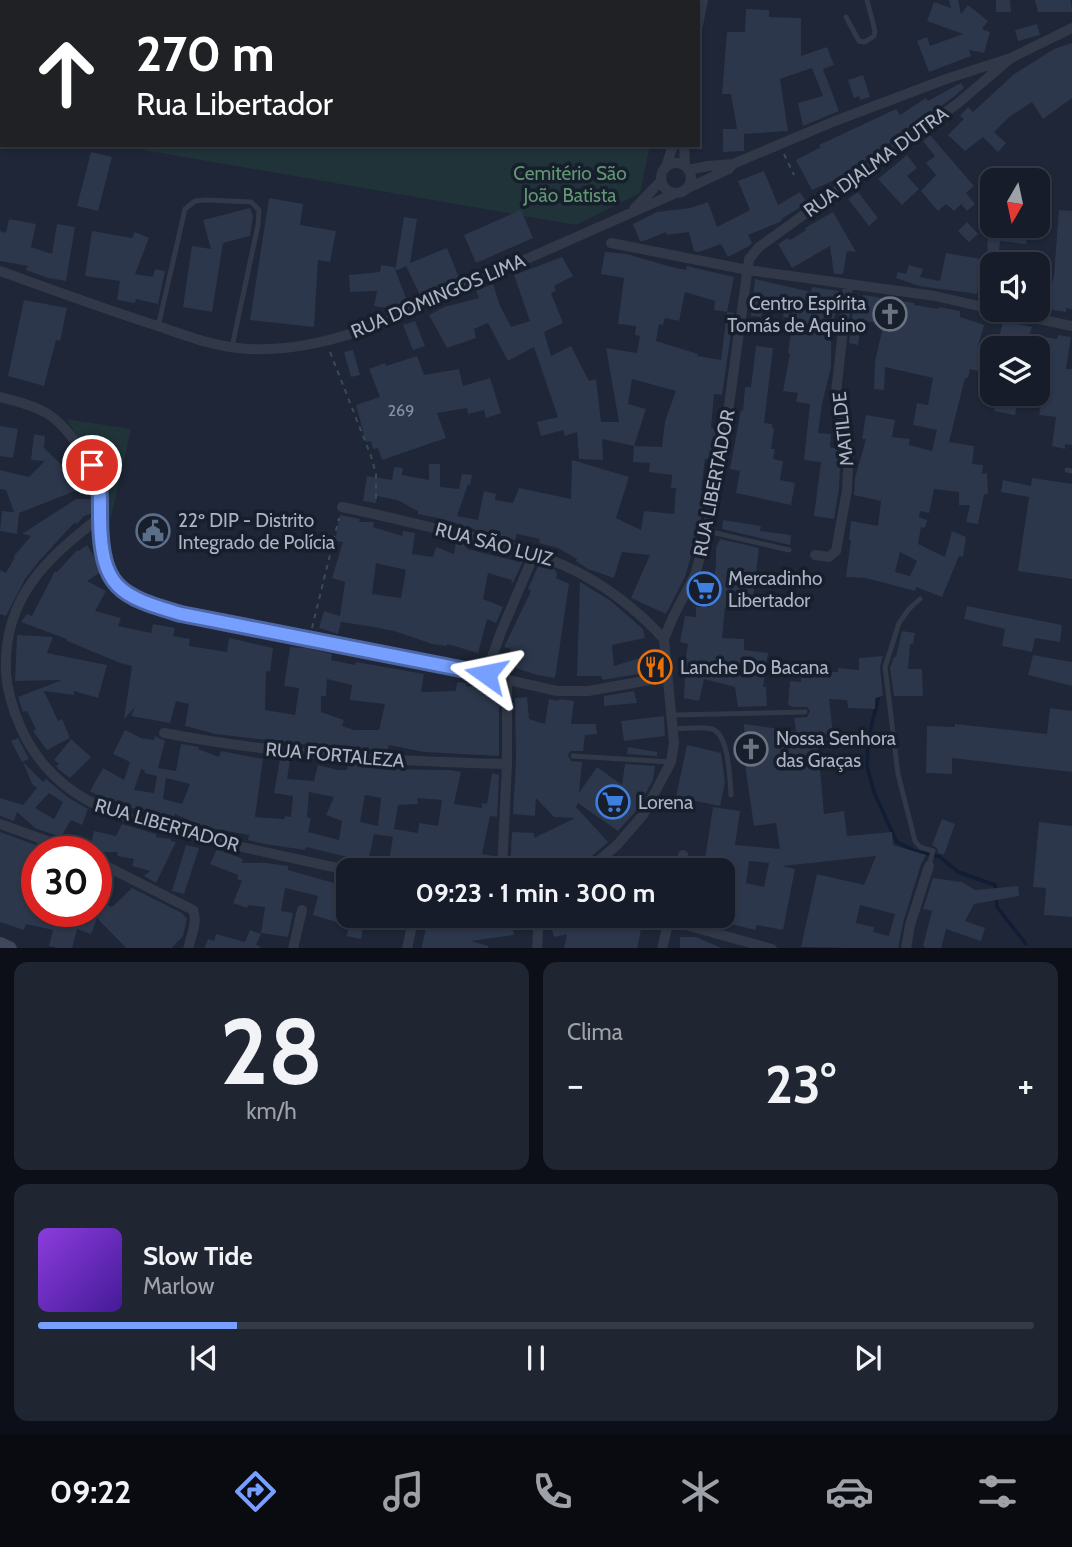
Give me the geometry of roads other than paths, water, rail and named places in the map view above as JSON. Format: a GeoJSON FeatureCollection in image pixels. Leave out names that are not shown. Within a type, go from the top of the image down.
{"type":"FeatureCollection","features":[{"type":"Feature","properties":{"kind":"street","name":"RUA DOMINGOS LIMA"},"geometry":{"type":"LineString","coordinates":[[687,168],[733,164],[845,117],[1011,58],[1072,28]]}},
{"type":"Feature","properties":{"kind":"street","name":"RUA DJALMA DUTRA"},"geometry":{"type":"LineString","coordinates":[[748,270],[749,259],[758,247],[957,104],[1011,58]]}},
{"type":"Feature","properties":{"kind":"street"},"geometry":{"type":"LineString","coordinates":[[666,167],[672,147]]}},
{"type":"Feature","properties":{"kind":"street"},"geometry":{"type":"LineString","coordinates":[[684,147],[691,180],[681,191],[666,190],[661,181],[662,171],[675,163],[687,168]]}},
{"type":"Feature","properties":{"kind":"street","name":"RUA DOMINGOS LIMA"},"geometry":{"type":"LineString","coordinates":[[0,271],[158,327],[232,347],[279,349],[327,341],[384,322],[681,191],[729,169],[733,164]]}},
{"type":"Feature","properties":{"kind":"street","name":"RUA DOMINGOS LIMA"},"geometry":{"type":"LineString","coordinates":[[629,214],[661,181]]}},
{"type":"Feature","properties":{"kind":"street"},"geometry":{"type":"LineString","coordinates":[[611,243],[748,270],[935,296],[980,306]]}},
{"type":"Feature","properties":{"kind":"street","name":"RUA LIBERTADOR"},"geometry":{"type":"LineString","coordinates":[[602,858],[643,815],[671,762],[673,729],[664,639],[695,575],[707,531],[726,427],[748,270]]}},
{"type":"Feature","properties":{"kind":"street","name":"MATILDE"},"geometry":{"type":"LineString","coordinates":[[815,555],[829,556],[836,551],[847,490],[849,449],[836,393],[848,284]]}},
{"type":"Feature","properties":{"kind":"street"},"geometry":{"type":"LineString","coordinates":[[1050,321],[1072,326]]}},
{"type":"Feature","properties":{"kind":"street"},"geometry":{"type":"LineString","coordinates":[[0,397],[42,410],[61,423],[92,465],[101,488],[102,555],[107,572],[116,585],[144,603],[181,614],[486,674],[548,689],[573,692],[667,677]]}},
{"type":"Feature","properties":{"kind":"street","name":"RUA SÃO LUIZ"},"geometry":{"type":"LineString","coordinates":[[342,507],[535,552],[584,574],[640,616],[664,639]]}},
{"type":"Feature","properties":{"kind":"street","name":"RUA LIBERTADOR"},"geometry":{"type":"LineString","coordinates":[[100,517],[71,540],[40,573],[24,593],[10,623],[5,654],[7,685],[15,715],[29,747],[59,782],[103,810],[265,853],[336,868]]}},
{"type":"Feature","properties":{"kind":"street"},"geometry":{"type":"LineString","coordinates":[[486,674],[500,632],[535,552]]}},
{"type":"Feature","properties":{"kind":"street"},"geometry":{"type":"LineString","coordinates":[[503,858],[508,764],[508,679]]}},
{"type":"Feature","properties":{"kind":"street","name":"RUA FORTALEZA"},"geometry":{"type":"LineString","coordinates":[[163,733],[274,751],[383,761],[508,764]]}},
{"type":"Feature","properties":{"kind":"street"},"geometry":{"type":"LineString","coordinates":[[0,824],[33,836]]}},
{"type":"Feature","properties":{"kind":"street"},"geometry":{"type":"LineString","coordinates":[[906,948],[910,925],[930,862]]}},
{"type":"Feature","properties":{"kind":"street"},"geometry":{"type":"LineString","coordinates":[[112,869],[193,910],[194,926],[188,948]]}},
{"type":"Feature","properties":{"kind":"street"},"geometry":{"type":"LineString","coordinates":[[293,948],[302,910]]}},
{"type":"Feature","properties":{"kind":"street"},"geometry":{"type":"LineString","coordinates":[[407,948],[411,928]]}},
{"type":"Feature","properties":{"kind":"street"},"geometry":{"type":"LineString","coordinates":[[537,948],[538,928]]}},
{"type":"Feature","properties":{"kind":"street"},"geometry":{"type":"LineString","coordinates":[[662,948],[667,928]]}},
{"type":"Feature","properties":{"kind":"street"},"geometry":{"type":"LineString","coordinates":[[703,928],[772,948]]}},
{"type":"Feature","properties":{"kind":"street"},"geometry":{"type":"LineString","coordinates":[[0,945],[9,948]]}},
{"type":"Feature","properties":{"kind":"lane"},"geometry":{"type":"LineString","coordinates":[[846,17],[859,41],[865,42],[874,36],[867,0]]}},
{"type":"Feature","properties":{"kind":"lane"},"geometry":{"type":"LineString","coordinates":[[158,327],[185,209],[195,201],[251,202],[259,210],[258,226],[232,347]]}},
{"type":"Feature","properties":{"kind":"lane"},"geometry":{"type":"LineString","coordinates":[[707,531],[789,550]]}},
{"type":"Feature","properties":{"kind":"lane"},"geometry":{"type":"LineString","coordinates":[[920,599],[899,623],[886,667],[898,774],[915,841],[918,846],[933,851],[930,862]]}},
{"type":"Feature","properties":{"kind":"lane"},"geometry":{"type":"LineString","coordinates":[[672,715],[805,712]]}},
{"type":"Feature","properties":{"kind":"lane"},"geometry":{"type":"LineString","coordinates":[[673,729],[713,729],[720,734],[729,763],[731,796]]}},
{"type":"Feature","properties":{"kind":"lane"},"geometry":{"type":"LineString","coordinates":[[573,757],[671,762]]}},
{"type":"Feature","properties":{"kind":"waterway"},"geometry":{"type":"LineString","coordinates":[[879,695],[868,740],[867,766],[874,792],[897,842],[915,851],[940,857],[958,872],[995,885],[997,907],[1026,944]]}},
{"type":"Feature","properties":{"kind":"place","name":"Centro Espírita Tomás de Aquino"},"geometry":{"type":"Point","coordinates":[890,314]}},
{"type":"Feature","properties":{"kind":"place","name":"22º DIP - Distrito Integrado de Polícia"},"geometry":{"type":"Point","coordinates":[153,531]}},
{"type":"Feature","properties":{"kind":"place","name":"Mercadinho Libertador"},"geometry":{"type":"Point","coordinates":[704,589]}},
{"type":"Feature","properties":{"kind":"place","name":"Lanche Do Bacana"},"geometry":{"type":"Point","coordinates":[655,667]}},
{"type":"Feature","properties":{"kind":"place","name":"Nossa Senhora das Graças"},"geometry":{"type":"Point","coordinates":[751,749]}},
{"type":"Feature","properties":{"kind":"place","name":"Lorena"},"geometry":{"type":"Point","coordinates":[613,802]}},
{"type":"Feature","properties":{"kind":"park label","name":"Cemitério São João Batista"},"geometry":{"type":"Point","coordinates":[570,184]}}]}
